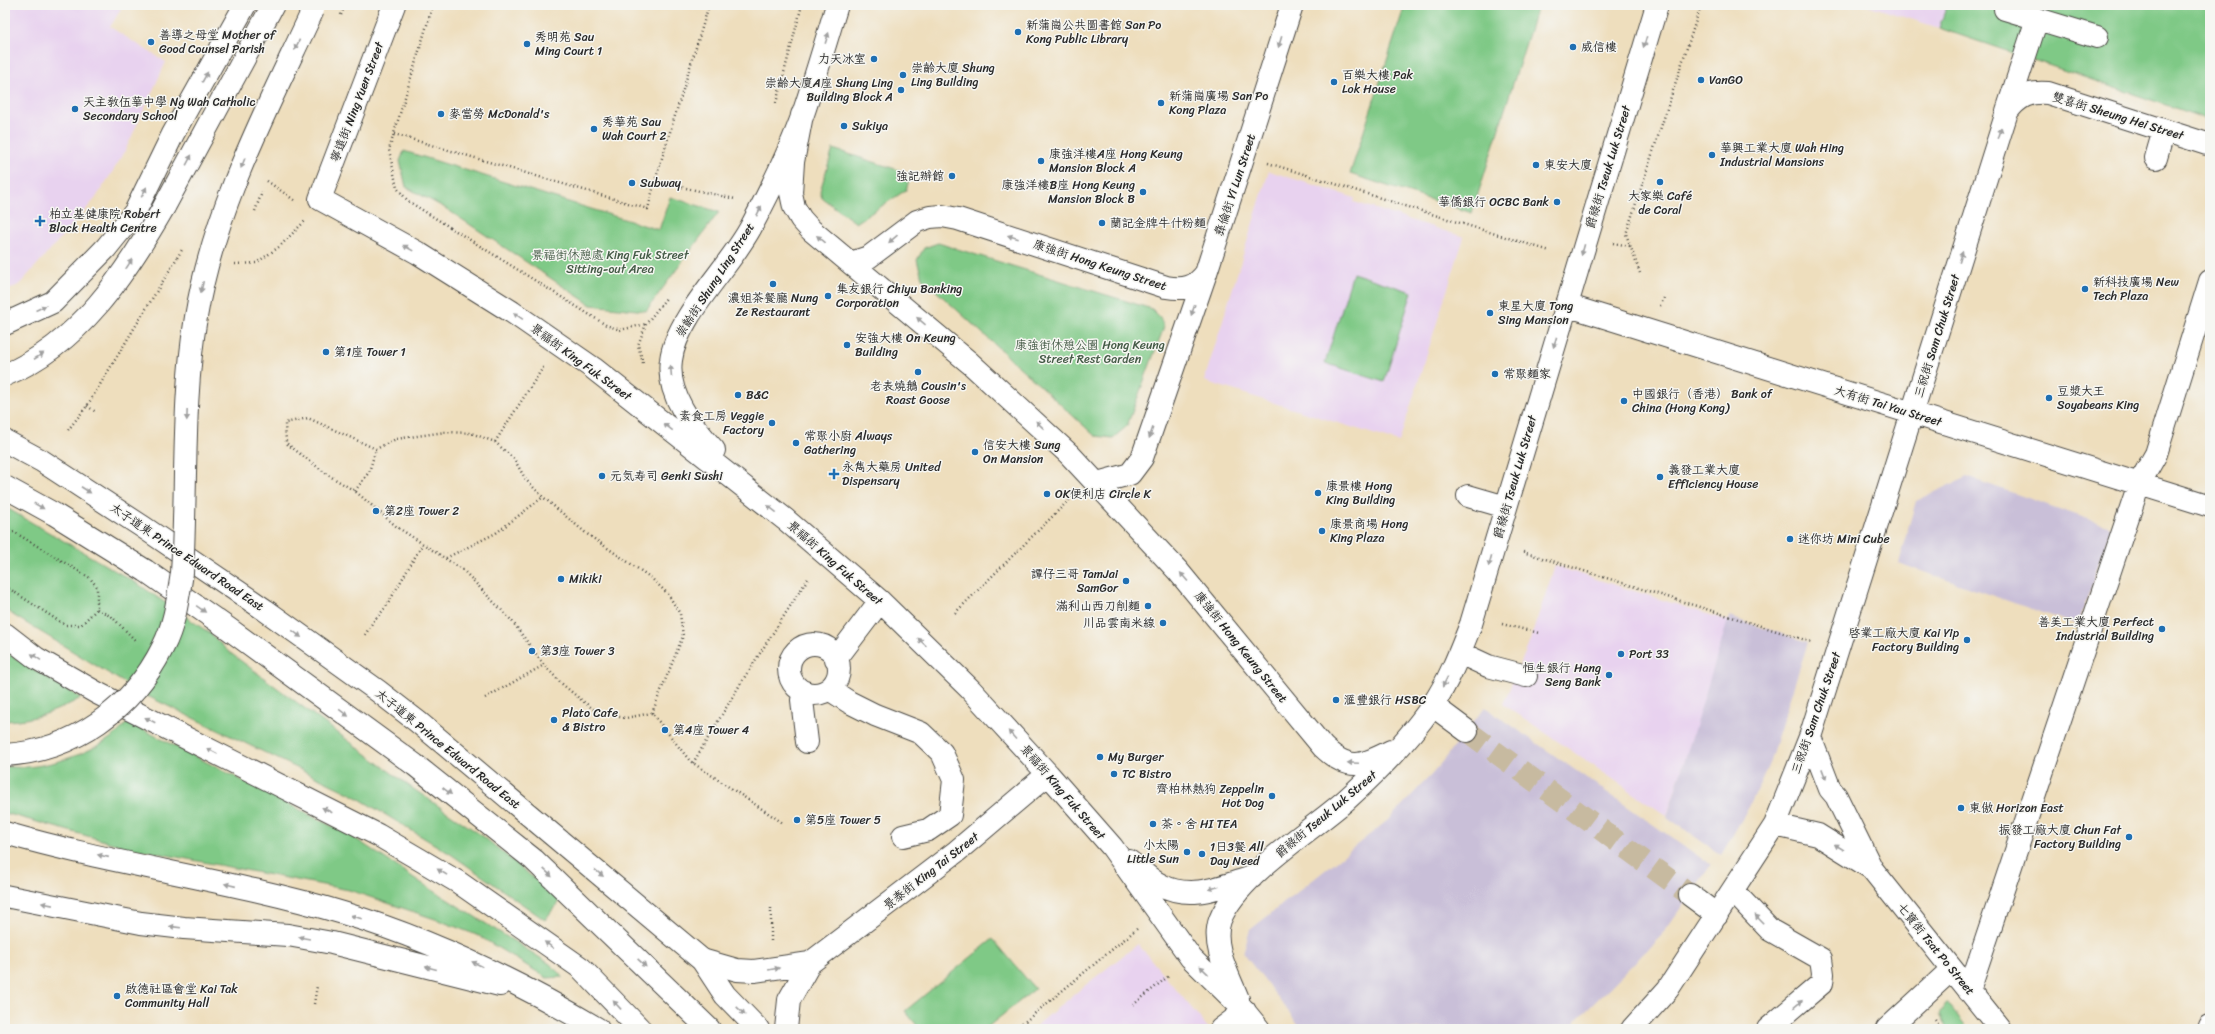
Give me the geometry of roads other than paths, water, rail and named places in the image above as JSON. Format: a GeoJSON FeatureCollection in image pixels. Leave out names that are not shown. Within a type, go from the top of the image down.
{"type":"FeatureCollection","features":[{"type":"Feature","properties":{"kind":"street"},"geometry":{"type":"LineString","coordinates":[[5,324],[54,302],[106,248],[135,212],[173,134],[245,5]]}},
{"type":"Feature","properties":{"kind":"street"},"geometry":{"type":"LineString","coordinates":[[5,375],[39,357],[61,341],[81,323],[114,286],[164,207],[273,5]]}},
{"type":"Feature","properties":{"kind":"street","name":"寧遠街 Ning Yuen Street"},"geometry":{"type":"LineString","coordinates":[[310,201],[394,5]]}},
{"type":"Feature","properties":{"kind":"street","name":"崇齡街 Shung Ling Street"},"geometry":{"type":"LineString","coordinates":[[753,494],[696,430],[684,412],[672,378],[670,362],[679,331],[751,228],[802,115],[837,5]]}},
{"type":"Feature","properties":{"kind":"street","name":"彝倫街 Yi Lun Street"},"geometry":{"type":"LineString","coordinates":[[1206,273],[1292,5]]}},
{"type":"Feature","properties":{"kind":"street","name":"爵祿街 Tseuk Luk Street"},"geometry":{"type":"LineString","coordinates":[[1243,1009],[1227,972],[1220,948],[1218,936],[1220,922],[1226,909],[1252,877],[1345,801],[1402,745],[1432,705],[1460,653],[1471,624],[1657,5]]}},
{"type":"Feature","properties":{"kind":"street"},"geometry":{"type":"LineString","coordinates":[[5,754],[34,751],[60,743],[85,731],[109,716],[131,696],[150,671],[164,646],[178,599],[182,573],[188,383],[191,352],[201,290],[216,235],[251,142],[315,7]]}},
{"type":"Feature","properties":{"kind":"street"},"geometry":{"type":"LineString","coordinates":[[2005,9],[2097,37]]}},
{"type":"Feature","properties":{"kind":"street"},"geometry":{"type":"LineString","coordinates":[[2007,112],[2037,19]]}},
{"type":"Feature","properties":{"kind":"street","name":"雙喜街 Sheung Hei Street"},"geometry":{"type":"LineString","coordinates":[[2025,94],[2037,92],[2048,93],[2210,145]]}},
{"type":"Feature","properties":{"kind":"street","name":"三祝街 Sam Chuk Street"},"geometry":{"type":"LineString","coordinates":[[1632,1029],[1668,989],[1775,825],[1810,737],[2007,112],[2014,102],[2025,94]]}},
{"type":"Feature","properties":{"kind":"street","name":"康強街 Hong Keung Street"},"geometry":{"type":"LineString","coordinates":[[802,115],[793,162],[791,193],[794,207],[810,230],[924,323],[1035,420],[1097,483],[1183,577],[1323,747],[1336,760],[1350,764],[1369,763],[1402,745]]}},
{"type":"Feature","properties":{"kind":"street"},"geometry":{"type":"LineString","coordinates":[[2156,158],[2164,130]]}},
{"type":"Feature","properties":{"kind":"street","name":"景福街 King Fuk Street"},"geometry":{"type":"LineString","coordinates":[[310,201],[418,253],[512,312],[593,368],[832,558],[880,601],[970,689],[1048,774],[1112,848],[1191,958],[1243,1009],[1259,1029]]}},
{"type":"Feature","properties":{"kind":"street","name":"康強街 Hong Keung Street"},"geometry":{"type":"LineString","coordinates":[[851,263],[869,257],[917,221],[930,217],[942,216],[1166,287],[1177,289],[1193,287],[1206,273]]}},
{"type":"Feature","properties":{"kind":"street"},"geometry":{"type":"LineString","coordinates":[[1097,483],[1130,474],[1142,458],[1206,273]]}},
{"type":"Feature","properties":{"kind":"street"},"geometry":{"type":"LineString","coordinates":[[1969,991],[2139,484],[2156,454],[2210,281]]}},
{"type":"Feature","properties":{"kind":"street","name":"大有街 Tai Yau Street"},"geometry":{"type":"LineString","coordinates":[[1566,305],[2210,506]]}},
{"type":"Feature","properties":{"kind":"street","name":"太子道東 Prince Edward Road East"},"geometry":{"type":"LineString","coordinates":[[5,441],[42,461],[150,531],[265,610],[378,691],[418,722],[702,960],[725,995],[758,1029]]}},
{"type":"Feature","properties":{"kind":"street"},"geometry":{"type":"LineString","coordinates":[[5,487],[54,514],[146,571],[242,638],[415,765],[534,860],[709,1029]]}},
{"type":"Feature","properties":{"kind":"street"},"geometry":{"type":"LineString","coordinates":[[1468,496],[1506,507]]}},
{"type":"Feature","properties":{"kind":"street"},"geometry":{"type":"LineString","coordinates":[[836,659],[880,601]]}},
{"type":"Feature","properties":{"kind":"street"},"geometry":{"type":"LineString","coordinates":[[5,634],[36,658],[97,693],[378,835],[458,882],[580,968],[640,1029]]}},
{"type":"Feature","properties":{"kind":"street"},"geometry":{"type":"LineString","coordinates":[[818,644],[832,652],[836,659],[838,675],[829,689],[813,694],[805,692],[795,685],[789,674],[791,658],[802,647],[818,644]]}},
{"type":"Feature","properties":{"kind":"street"},"geometry":{"type":"LineString","coordinates":[[1460,653],[1488,666],[1526,676]]}},
{"type":"Feature","properties":{"kind":"street"},"geometry":{"type":"LineString","coordinates":[[829,689],[875,716],[921,733],[942,753],[954,780],[950,814],[928,830],[903,836]]}},
{"type":"Feature","properties":{"kind":"street"},"geometry":{"type":"LineString","coordinates":[[805,692],[802,700],[808,742]]}},
{"type":"Feature","properties":{"kind":"street"},"geometry":{"type":"LineString","coordinates":[[1432,705],[1467,731]]}},
{"type":"Feature","properties":{"kind":"street","name":"七寶街 Tsat Po Street"},"geometry":{"type":"LineString","coordinates":[[1810,737],[1830,789],[1836,796],[1872,869],[1951,970],[2000,1029]]}},
{"type":"Feature","properties":{"kind":"street","name":"景泰街 King Tai Street"},"geometry":{"type":"LineString","coordinates":[[786,1029],[789,1000],[810,963],[957,851],[1048,774]]}},
{"type":"Feature","properties":{"kind":"street","name":"七寶街 Tsat Po Street"},"geometry":{"type":"LineString","coordinates":[[1775,825],[1818,835],[1872,869]]}},
{"type":"Feature","properties":{"kind":"street"},"geometry":{"type":"LineString","coordinates":[[5,832],[342,913],[451,952],[536,995],[598,1029]]}},
{"type":"Feature","properties":{"kind":"street","name":"爵祿街 Tseuk Luk Street"},"geometry":{"type":"LineString","coordinates":[[1112,848],[1160,885],[1180,892],[1210,890],[1252,877]]}},
{"type":"Feature","properties":{"kind":"street"},"geometry":{"type":"LineString","coordinates":[[1733,891],[1770,930],[1820,959],[1823,974],[1822,983],[1768,1029]]}},
{"type":"Feature","properties":{"kind":"street"},"geometry":{"type":"LineString","coordinates":[[1690,895],[1717,915]]}},
{"type":"Feature","properties":{"kind":"street"},"geometry":{"type":"LineString","coordinates":[[5,896],[141,923],[184,928],[281,935],[332,943],[536,995]]}},
{"type":"Feature","properties":{"kind":"street","name":"景泰街 King Tai Street"},"geometry":{"type":"LineString","coordinates":[[702,960],[737,970],[754,971],[810,963]]}},
{"type":"Feature","properties":{"kind":"street"},"geometry":{"type":"LineString","coordinates":[[1887,1029],[1951,970]]}},
{"type":"Feature","properties":{"kind":"street"},"geometry":{"type":"LineString","coordinates":[[1221,1029],[1243,1009]]}},
{"type":"Feature","properties":{"kind":"tunnel"},"geometry":{"type":"LineString","coordinates":[[1467,731],[1690,895]]}},
{"type":"Feature","properties":{"kind":"place","name":"新蒲崗公共圖書館 San Po Kong Public Library"},"geometry":{"type":"Point","coordinates":[1018,32]}},
{"type":"Feature","properties":{"kind":"place","name":"善導之母堂 Mother of Good Counsel Parish"},"geometry":{"type":"Point","coordinates":[151,42]}},
{"type":"Feature","properties":{"kind":"place","name":"秀明苑 Sau Ming Court 1"},"geometry":{"type":"Point","coordinates":[527,44]}},
{"type":"Feature","properties":{"kind":"place","name":"威信樓"},"geometry":{"type":"Point","coordinates":[1573,47]}},
{"type":"Feature","properties":{"kind":"place","name":"力天冰室"},"geometry":{"type":"Point","coordinates":[874,59]}},
{"type":"Feature","properties":{"kind":"place","name":"崇齡大廈 Shung Ling Building"},"geometry":{"type":"Point","coordinates":[903,75]}},
{"type":"Feature","properties":{"kind":"place","name":"VanGO"},"geometry":{"type":"Point","coordinates":[1701,80]}},
{"type":"Feature","properties":{"kind":"place","name":"百樂大樓 Pak Lok House"},"geometry":{"type":"Point","coordinates":[1334,82]}},
{"type":"Feature","properties":{"kind":"place","name":"崇齡大廈A座 Shung Ling Building Block A"},"geometry":{"type":"Point","coordinates":[901,90]}},
{"type":"Feature","properties":{"kind":"place","name":"新蒲崗廣場 San Po Kong Plaza"},"geometry":{"type":"Point","coordinates":[1161,103]}},
{"type":"Feature","properties":{"kind":"place","name":"天主教伍華中學 Ng Wah Catholic Secondary School"},"geometry":{"type":"Point","coordinates":[75,109]}},
{"type":"Feature","properties":{"kind":"place","name":"麥當勞 McDonald's"},"geometry":{"type":"Point","coordinates":[441,114]}},
{"type":"Feature","properties":{"kind":"place","name":"Sukiya"},"geometry":{"type":"Point","coordinates":[844,126]}},
{"type":"Feature","properties":{"kind":"place","name":"秀華苑 Sau Wah Court 2"},"geometry":{"type":"Point","coordinates":[594,129]}},
{"type":"Feature","properties":{"kind":"place","name":"華興工業大廈 Wah Hing Industrial Mansions"},"geometry":{"type":"Point","coordinates":[1712,155]}},
{"type":"Feature","properties":{"kind":"place","name":"康強洋樓A座 Hong Keung Mansion Block A"},"geometry":{"type":"Point","coordinates":[1041,161]}},
{"type":"Feature","properties":{"kind":"place","name":"東安大廈"},"geometry":{"type":"Point","coordinates":[1536,165]}},
{"type":"Feature","properties":{"kind":"place","name":"強記辦館"},"geometry":{"type":"Point","coordinates":[952,176]}},
{"type":"Feature","properties":{"kind":"place","name":"大家樂 Café de Coral"},"geometry":{"type":"Point","coordinates":[1660,182]}},
{"type":"Feature","properties":{"kind":"place","name":"Subway"},"geometry":{"type":"Point","coordinates":[632,183]}},
{"type":"Feature","properties":{"kind":"place","name":"康強洋樓B座 Hong Keung Mansion Block B"},"geometry":{"type":"Point","coordinates":[1143,192]}},
{"type":"Feature","properties":{"kind":"place","name":"華僑銀行 OCBC Bank"},"geometry":{"type":"Point","coordinates":[1557,202]}},
{"type":"Feature","properties":{"kind":"place","name":"柏立基健康院 Robert Black Health Centre"},"geometry":{"type":"Point","coordinates":[40,221]}},
{"type":"Feature","properties":{"kind":"place","name":"蘭記金牌牛什粉麵"},"geometry":{"type":"Point","coordinates":[1102,223]}},
{"type":"Feature","properties":{"kind":"place","name":"濃姐茶餐廳 Nung Ze Restaurant"},"geometry":{"type":"Point","coordinates":[773,284]}},
{"type":"Feature","properties":{"kind":"place","name":"新科技廣場 New Tech Plaza"},"geometry":{"type":"Point","coordinates":[2085,289]}},
{"type":"Feature","properties":{"kind":"place","name":"集友銀行 Chiyu Banking Corporation"},"geometry":{"type":"Point","coordinates":[828,296]}},
{"type":"Feature","properties":{"kind":"place","name":"東星大廈 Tong Sing Mansion"},"geometry":{"type":"Point","coordinates":[1490,313]}},
{"type":"Feature","properties":{"kind":"place","name":"安強大樓 On Keung Building"},"geometry":{"type":"Point","coordinates":[847,345]}},
{"type":"Feature","properties":{"kind":"place","name":"第1座 Tower 1"},"geometry":{"type":"Point","coordinates":[326,352]}},
{"type":"Feature","properties":{"kind":"place","name":"老表燒鵝 Cousin's Roast Goose"},"geometry":{"type":"Point","coordinates":[918,372]}},
{"type":"Feature","properties":{"kind":"place","name":"常聚麵家"},"geometry":{"type":"Point","coordinates":[1495,374]}},
{"type":"Feature","properties":{"kind":"place","name":"B&C"},"geometry":{"type":"Point","coordinates":[738,395]}},
{"type":"Feature","properties":{"kind":"place","name":"豆漿大王 Soyabeans King"},"geometry":{"type":"Point","coordinates":[2049,398]}},
{"type":"Feature","properties":{"kind":"place","name":"中國銀行（香港） Bank of China (Hong Kong)"},"geometry":{"type":"Point","coordinates":[1624,401]}},
{"type":"Feature","properties":{"kind":"place","name":"素食工房 Veggie Factory"},"geometry":{"type":"Point","coordinates":[772,423]}},
{"type":"Feature","properties":{"kind":"place","name":"常聚小廚 Always Gathering"},"geometry":{"type":"Point","coordinates":[796,443]}},
{"type":"Feature","properties":{"kind":"place","name":"信安大樓 Sung On Mansion"},"geometry":{"type":"Point","coordinates":[975,452]}},
{"type":"Feature","properties":{"kind":"place","name":"永雋大藥房 United Dispensary"},"geometry":{"type":"Point","coordinates":[834,474]}},
{"type":"Feature","properties":{"kind":"place","name":"元気寿司 Genki Sushi"},"geometry":{"type":"Point","coordinates":[602,476]}},
{"type":"Feature","properties":{"kind":"place","name":"義發工業大廈 Efficiency House"},"geometry":{"type":"Point","coordinates":[1660,477]}},
{"type":"Feature","properties":{"kind":"place","name":"康景樓 Hong King Building"},"geometry":{"type":"Point","coordinates":[1318,493]}},
{"type":"Feature","properties":{"kind":"place","name":"OK便利店 Circle K"},"geometry":{"type":"Point","coordinates":[1047,494]}},
{"type":"Feature","properties":{"kind":"place","name":"第2座 Tower 2"},"geometry":{"type":"Point","coordinates":[376,511]}},
{"type":"Feature","properties":{"kind":"place","name":"康景商場 Hong King Plaza"},"geometry":{"type":"Point","coordinates":[1322,531]}},
{"type":"Feature","properties":{"kind":"place","name":"迷你坊 Mini Cube"},"geometry":{"type":"Point","coordinates":[1790,539]}},
{"type":"Feature","properties":{"kind":"place","name":"Mikiki"},"geometry":{"type":"Point","coordinates":[561,579]}},
{"type":"Feature","properties":{"kind":"place","name":"譚仔三哥 TamJai SamGor"},"geometry":{"type":"Point","coordinates":[1126,581]}},
{"type":"Feature","properties":{"kind":"place","name":"滿利山西刀削麵"},"geometry":{"type":"Point","coordinates":[1148,606]}},
{"type":"Feature","properties":{"kind":"place","name":"川品雲南米線"},"geometry":{"type":"Point","coordinates":[1163,623]}},
{"type":"Feature","properties":{"kind":"place","name":"善美工業大廈 Perfect Industrial Building"},"geometry":{"type":"Point","coordinates":[2162,629]}},
{"type":"Feature","properties":{"kind":"place","name":"啓業工廠大廈 Kai Yip Factory Building"},"geometry":{"type":"Point","coordinates":[1967,640]}},
{"type":"Feature","properties":{"kind":"place","name":"第3座 Tower 3"},"geometry":{"type":"Point","coordinates":[532,651]}},
{"type":"Feature","properties":{"kind":"place","name":"Port 33"},"geometry":{"type":"Point","coordinates":[1621,654]}},
{"type":"Feature","properties":{"kind":"place","name":"恒生銀行 Hang Seng Bank"},"geometry":{"type":"Point","coordinates":[1609,675]}},
{"type":"Feature","properties":{"kind":"place","name":"滙豐銀行 HSBC"},"geometry":{"type":"Point","coordinates":[1336,700]}},
{"type":"Feature","properties":{"kind":"place","name":"Plato Cafe & Bistro"},"geometry":{"type":"Point","coordinates":[554,720]}},
{"type":"Feature","properties":{"kind":"place","name":"第4座 Tower 4"},"geometry":{"type":"Point","coordinates":[665,730]}},
{"type":"Feature","properties":{"kind":"place","name":"My Burger"},"geometry":{"type":"Point","coordinates":[1100,757]}},
{"type":"Feature","properties":{"kind":"place","name":"TC Bistro"},"geometry":{"type":"Point","coordinates":[1114,774]}},
{"type":"Feature","properties":{"kind":"place","name":"齊柏林熱狗 Zeppelin Hot Dog"},"geometry":{"type":"Point","coordinates":[1272,796]}},
{"type":"Feature","properties":{"kind":"place","name":"東傲 Horizon East"},"geometry":{"type":"Point","coordinates":[1961,808]}},
{"type":"Feature","properties":{"kind":"place","name":"第5座 Tower 5"},"geometry":{"type":"Point","coordinates":[797,820]}},
{"type":"Feature","properties":{"kind":"place","name":"茶。舍 HI TEA"},"geometry":{"type":"Point","coordinates":[1153,824]}},
{"type":"Feature","properties":{"kind":"place","name":"振發工廠大廈 Chun Fat Factory Building"},"geometry":{"type":"Point","coordinates":[2129,837]}},
{"type":"Feature","properties":{"kind":"place","name":"小太陽 Little Sun"},"geometry":{"type":"Point","coordinates":[1187,852]}},
{"type":"Feature","properties":{"kind":"place","name":"1日3餐 All Day Need"},"geometry":{"type":"Point","coordinates":[1202,854]}},
{"type":"Feature","properties":{"kind":"place","name":"啟德社區會堂 Kai Tak Community Hall"},"geometry":{"type":"Point","coordinates":[117,996]}},
{"type":"Feature","properties":{"kind":"park label","name":"景福街休憩處 King Fuk Street Sitting-out Area"},"geometry":{"type":"Point","coordinates":[610,262]}},
{"type":"Feature","properties":{"kind":"park label","name":"康強街休憩公園 Hong Keung Street Rest Garden"},"geometry":{"type":"Point","coordinates":[1090,352]}}]}
